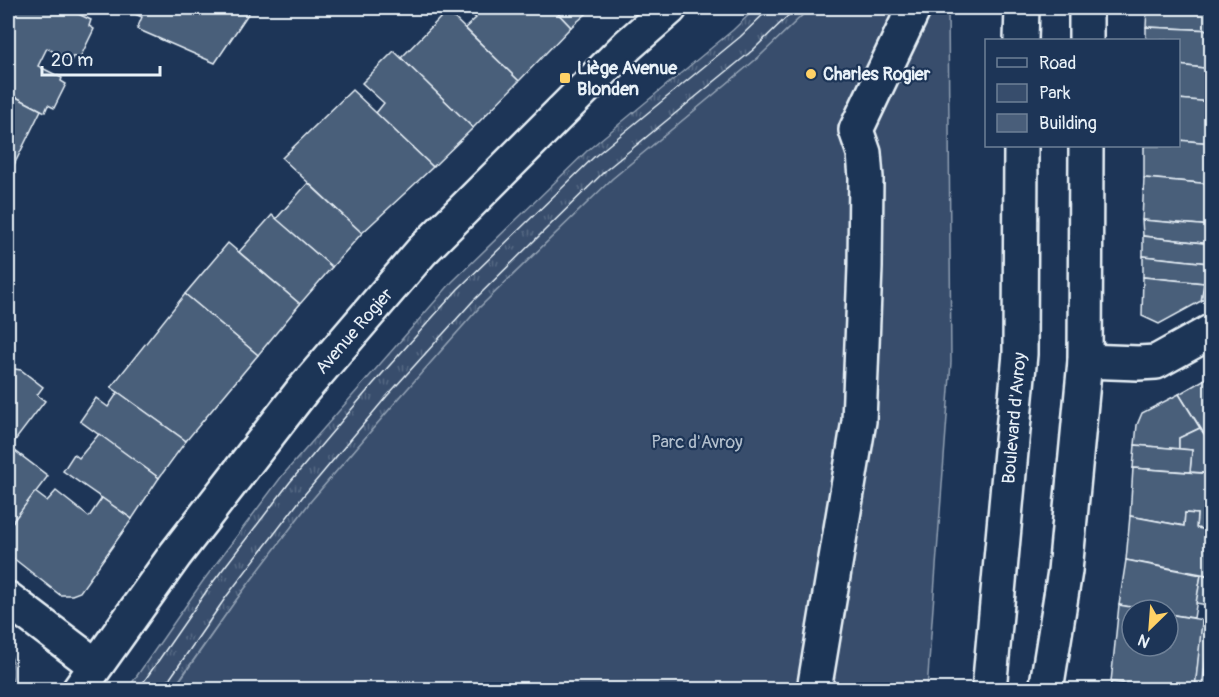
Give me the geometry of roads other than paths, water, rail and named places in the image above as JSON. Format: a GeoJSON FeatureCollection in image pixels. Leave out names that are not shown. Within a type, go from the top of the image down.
{"type":"FeatureCollection","features":[{"type":"Feature","properties":{"kind":"main road","name":"Avenue Rogier"},"geometry":{"type":"LineString","coordinates":[[87,677],[175,555],[302,391],[422,251],[628,45],[670,8]]}},
{"type":"Feature","properties":{"kind":"main road"},"geometry":{"type":"LineString","coordinates":[[814,690],[859,421],[866,178],[864,153],[856,130],[914,8]]}},
{"type":"Feature","properties":{"kind":"main road"},"geometry":{"type":"LineString","coordinates":[[1021,39],[1022,8]]}},
{"type":"Feature","properties":{"kind":"main road"},"geometry":{"type":"LineString","coordinates":[[1086,8],[1086,39]]}},
{"type":"Feature","properties":{"kind":"main road","name":"Boulevard d'Avroy"},"geometry":{"type":"LineString","coordinates":[[989,690],[1020,354],[1021,147]]}},
{"type":"Feature","properties":{"kind":"main road"},"geometry":{"type":"LineString","coordinates":[[1046,690],[1065,571],[1085,361],[1086,147]]}},
{"type":"Feature","properties":{"kind":"main road"},"geometry":{"type":"LineString","coordinates":[[1085,361],[1156,362],[1212,331]]}},
{"type":"Feature","properties":{"kind":"main road"},"geometry":{"type":"LineString","coordinates":[[8,599],[87,677]]}},
{"type":"Feature","properties":{"kind":"tram line"},"geometry":{"type":"LineString","coordinates":[[138,690],[210,586],[290,482],[458,289],[594,157],[740,37],[770,8]]}},
{"type":"Feature","properties":{"kind":"tram line"},"geometry":{"type":"LineString","coordinates":[[162,690],[226,597],[304,495],[387,396],[472,302],[606,170],[753,50],[796,8]]}},
{"type":"Feature","properties":{"kind":"place","name":"Charles Rogier"},"geometry":{"type":"Point","coordinates":[811,74]}},
{"type":"Feature","properties":{"kind":"place","name":"Liège Avenue Blonden"},"geometry":{"type":"Point","coordinates":[565,78]}},
{"type":"Feature","properties":{"kind":"park label","name":"Parc d'Avroy"},"geometry":{"type":"Point","coordinates":[697,442]}}]}
